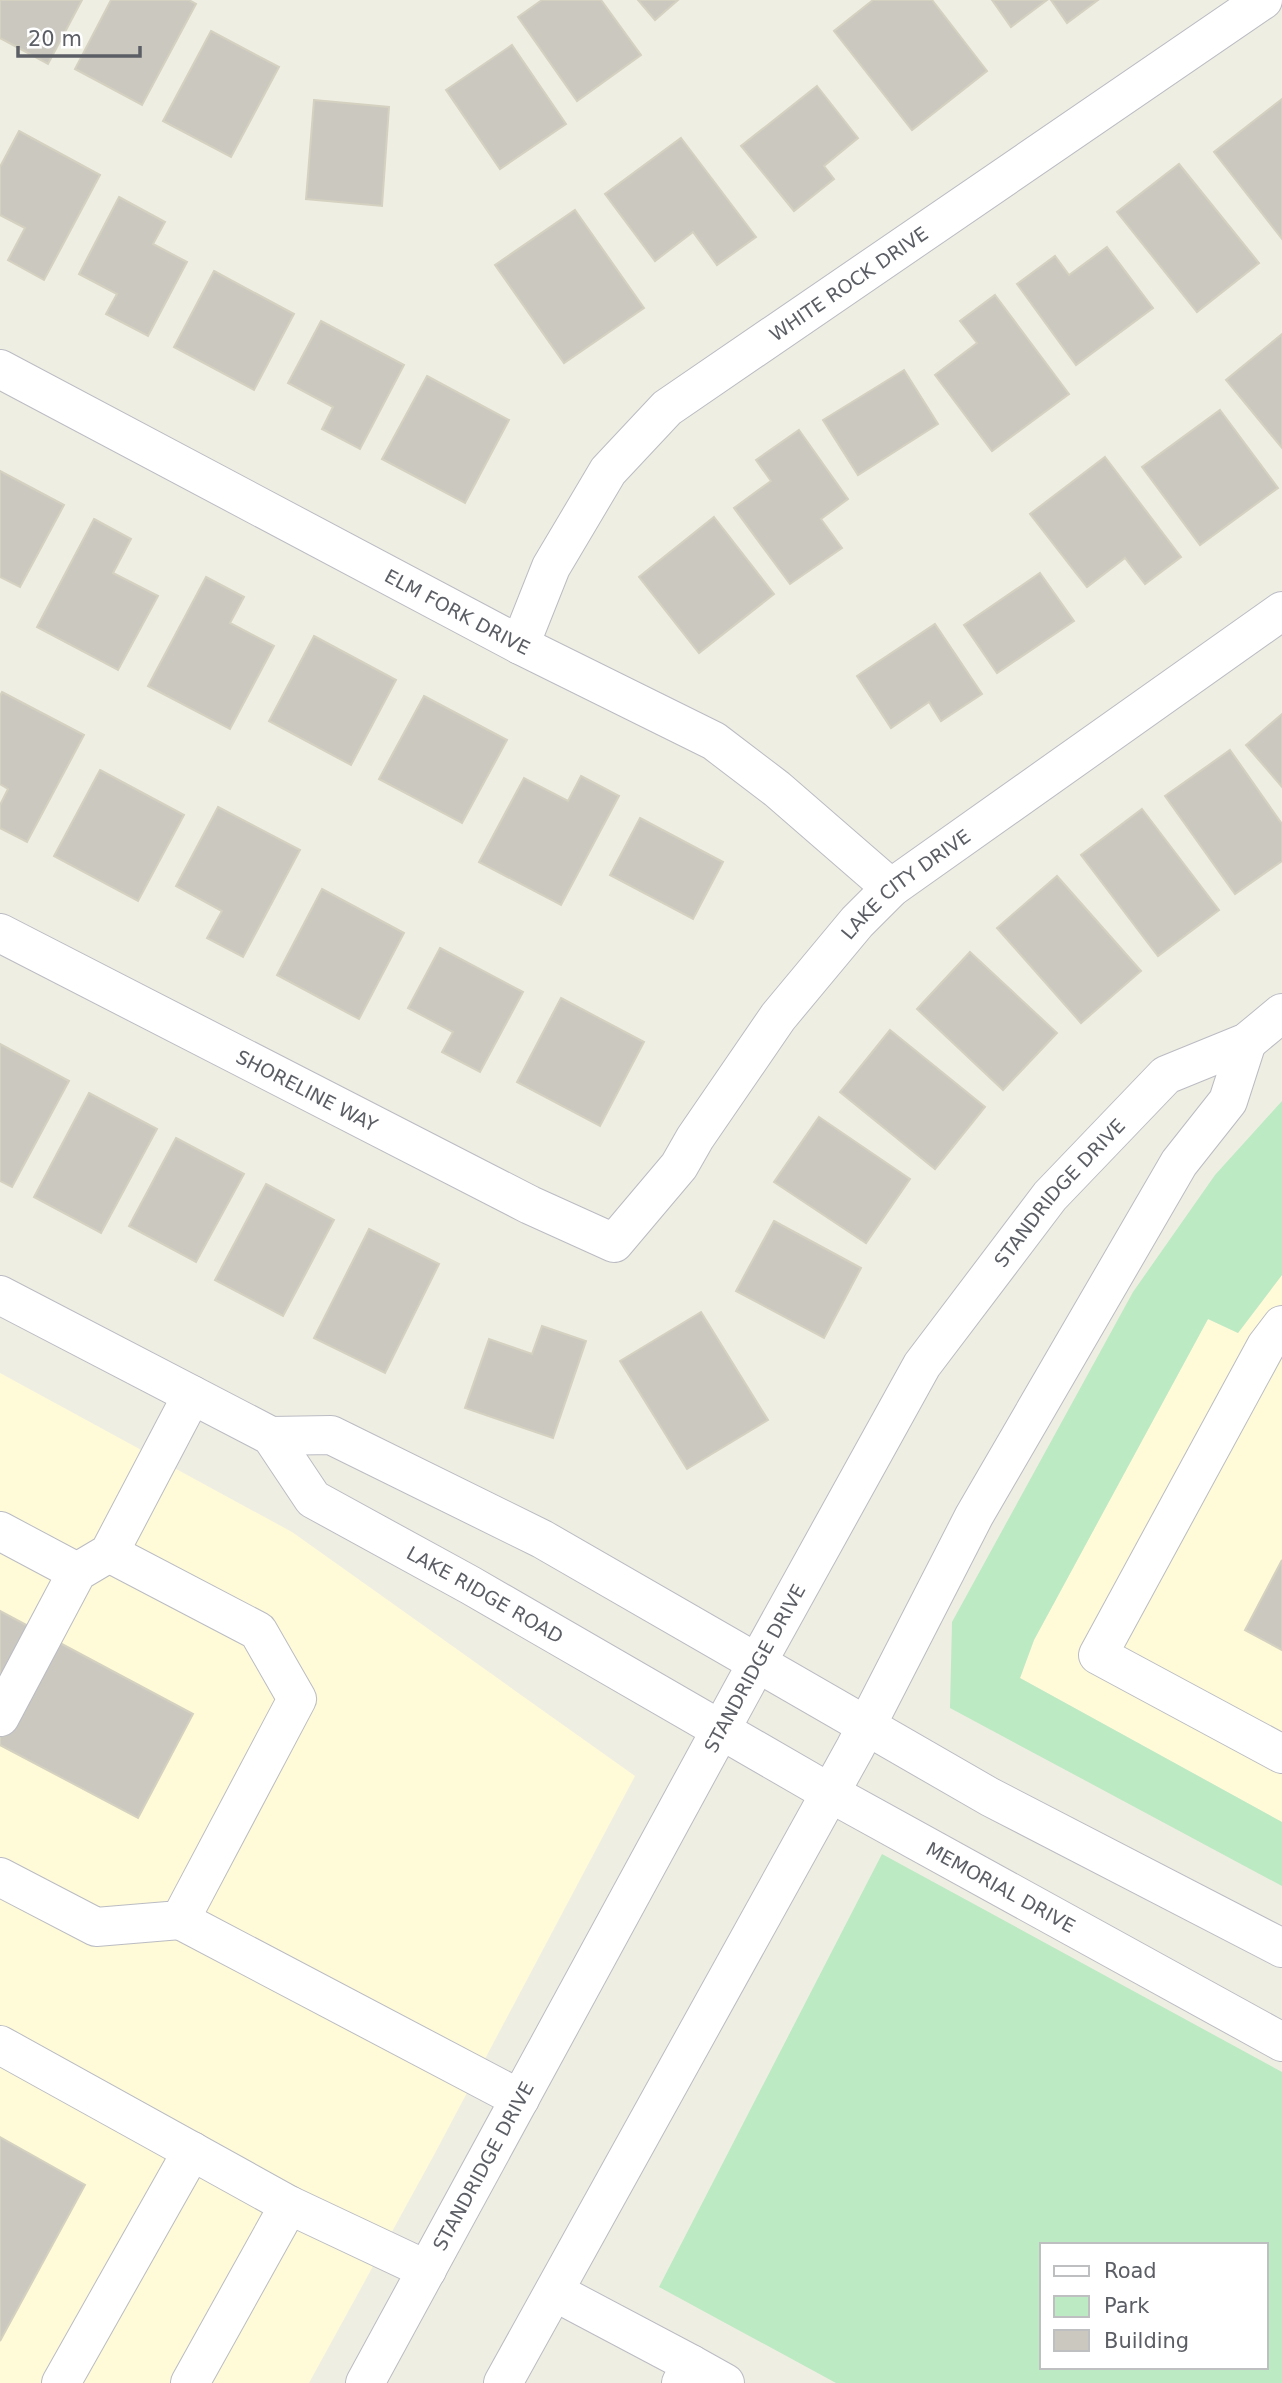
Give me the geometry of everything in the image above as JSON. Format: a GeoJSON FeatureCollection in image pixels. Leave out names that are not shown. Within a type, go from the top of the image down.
{"type":"FeatureCollection","features":[{"type":"Feature","properties":{"kind":"street","name":"WHITE ROCK DRIVE"},"geometry":{"type":"LineString","coordinates":[[520,645],[551,567],[608,471],[667,408],[1263,0]]}},
{"type":"Feature","properties":{"kind":"street","name":"ELM FORK DRIVE"},"geometry":{"type":"LineString","coordinates":[[0,369],[520,645],[714,741],[777,789],[891,888]]}},
{"type":"Feature","properties":{"kind":"street","name":"LAKE CITY DRIVE"},"geometry":{"type":"LineString","coordinates":[[614,1243],[679,1166],[695,1138],[778,1017],[857,922],[891,888],[1282,611]]}},
{"type":"Feature","properties":{"kind":"street","name":"SHORELINE WAY"},"geometry":{"type":"LineString","coordinates":[[0,933],[530,1205],[614,1243]]}},
{"type":"Feature","properties":{"kind":"street","name":"STANDRIDGE DRIVE"},"geometry":{"type":"LineString","coordinates":[[365,2383],[922,1365],[1050,1196],[1166,1075],[1247,1042],[1282,1013]]}},
{"type":"Feature","properties":{"kind":"street"},"geometry":{"type":"LineString","coordinates":[[503,2383],[830,1793],[974,1516],[1179,1163],[1228,1101],[1247,1042]]}},
{"type":"Feature","properties":{"kind":"street","name":"LAKE RIDGE ROAD"},"geometry":{"type":"LineString","coordinates":[[0,1294],[271,1436],[331,1435],[542,1539],[757,1663]]}},
{"type":"Feature","properties":{"kind":"street"},"geometry":{"type":"LineString","coordinates":[[1282,1325],[1266,1346],[1098,1655],[1282,1754]]}},
{"type":"Feature","properties":{"kind":"street"},"geometry":{"type":"LineString","coordinates":[[0,1717],[192,1395]]}},
{"type":"Feature","properties":{"kind":"street","name":"LAKE RIDGE ROAD"},"geometry":{"type":"LineString","coordinates":[[271,1436],[313,1499],[470,1585],[721,1729]]}},
{"type":"Feature","properties":{"kind":"street"},"geometry":{"type":"LineString","coordinates":[[0,1531],[93,1563],[258,1631],[297,1699],[180,1920]]}},
{"type":"Feature","properties":{"kind":"street"},"geometry":{"type":"LineString","coordinates":[[757,1663],[990,1797],[1282,1948]]}},
{"type":"Feature","properties":{"kind":"street","name":"MEMORIAL DRIVE"},"geometry":{"type":"LineString","coordinates":[[721,1729],[830,1793],[1282,2042]]}},
{"type":"Feature","properties":{"kind":"street"},"geometry":{"type":"LineString","coordinates":[[0,1877],[96,1927],[180,1920],[520,2099]]}},
{"type":"Feature","properties":{"kind":"street"},"geometry":{"type":"LineString","coordinates":[[0,2045],[289,2205],[427,2270]]}},
{"type":"Feature","properties":{"kind":"street"},"geometry":{"type":"LineString","coordinates":[[61,2383],[192,2151]]}},
{"type":"Feature","properties":{"kind":"street"},"geometry":{"type":"LineString","coordinates":[[190,2383],[289,2205]]}},
{"type":"Feature","properties":{"kind":"street"},"geometry":{"type":"LineString","coordinates":[[555,2292],[686,2373],[725,2383]]}},
{"type":"Feature","properties":{"kind":"shaded area"},"geometry":{"type":"Polygon","coordinates":[[[1282,1275],[1282,1822],[1020,1678],[1034,1640],[1208,1319],[1238,1333],[1282,1275]]]}},
{"type":"Feature","properties":{"kind":"shaded area"},"geometry":{"type":"Polygon","coordinates":[[[0,1373],[292,1532],[635,1776],[434,2155],[309,2383],[0,2383],[0,1373]]]}},
{"type":"Feature","properties":{"kind":"green space"},"geometry":{"type":"Polygon","coordinates":[[[1282,1101],[1282,1275],[1238,1333],[1208,1319],[1034,1640],[1020,1678],[1282,1822],[1282,1886],[950,1708],[952,1622],[1133,1292],[1215,1175],[1282,1101]]]}},
{"type":"Feature","properties":{"kind":"green space"},"geometry":{"type":"Polygon","coordinates":[[[882,1854],[1282,2072],[1282,2383],[836,2383],[659,2287],[882,1854]]]}},
{"type":"Feature","properties":{"kind":"building"},"geometry":{"type":"Polygon","coordinates":[[[0,0],[82,0],[48,64],[0,38],[0,0]]]}},
{"type":"Feature","properties":{"kind":"building"},"geometry":{"type":"Polygon","coordinates":[[[111,0],[189,0],[196,4],[142,105],[75,69],[111,0]]]}},
{"type":"Feature","properties":{"kind":"building"},"geometry":{"type":"Polygon","coordinates":[[[542,0],[601,0],[641,55],[577,101],[518,17],[542,0]]]}},
{"type":"Feature","properties":{"kind":"building"},"geometry":{"type":"Polygon","coordinates":[[[638,0],[678,0],[655,20],[638,0]]]}},
{"type":"Feature","properties":{"kind":"building"},"geometry":{"type":"Polygon","coordinates":[[[873,0],[932,0],[987,71],[912,130],[834,31],[873,0]]]}},
{"type":"Feature","properties":{"kind":"building"},"geometry":{"type":"Polygon","coordinates":[[[992,0],[1047,0],[1011,27],[992,0]]]}},
{"type":"Feature","properties":{"kind":"building"},"geometry":{"type":"Polygon","coordinates":[[[1051,0],[1098,0],[1067,23],[1051,0]]]}},
{"type":"Feature","properties":{"kind":"building"},"geometry":{"type":"Polygon","coordinates":[[[211,31],[279,67],[231,157],[163,121],[211,31]]]}},
{"type":"Feature","properties":{"kind":"building"},"geometry":{"type":"Polygon","coordinates":[[[512,45],[566,124],[500,169],[446,90],[512,45]]]}},
{"type":"Feature","properties":{"kind":"building"},"geometry":{"type":"Polygon","coordinates":[[[817,86],[858,138],[824,166],[834,179],[794,211],[741,146],[817,86]]]}},
{"type":"Feature","properties":{"kind":"building"},"geometry":{"type":"Polygon","coordinates":[[[1282,99],[1282,239],[1214,152],[1282,99]]]}},
{"type":"Feature","properties":{"kind":"building"},"geometry":{"type":"Polygon","coordinates":[[[314,100],[389,107],[382,206],[306,199],[314,100]]]}},
{"type":"Feature","properties":{"kind":"building"},"geometry":{"type":"Polygon","coordinates":[[[19,131],[100,175],[44,280],[8,260],[25,228],[0,215],[0,167],[19,131]]]}},
{"type":"Feature","properties":{"kind":"building"},"geometry":{"type":"Polygon","coordinates":[[[681,138],[756,237],[717,265],[693,232],[655,261],[605,194],[681,138]]]}},
{"type":"Feature","properties":{"kind":"building"},"geometry":{"type":"Polygon","coordinates":[[[1179,164],[1259,263],[1197,312],[1117,212],[1179,164]]]}},
{"type":"Feature","properties":{"kind":"building"},"geometry":{"type":"Polygon","coordinates":[[[119,197],[165,222],[153,244],[187,262],[148,336],[106,314],[117,294],[79,274],[119,197]]]}},
{"type":"Feature","properties":{"kind":"building"},"geometry":{"type":"Polygon","coordinates":[[[575,210],[644,308],[564,363],[495,265],[575,210]]]}},
{"type":"Feature","properties":{"kind":"building"},"geometry":{"type":"Polygon","coordinates":[[[1107,247],[1153,308],[1076,365],[1017,284],[1055,256],[1069,275],[1107,247]]]}},
{"type":"Feature","properties":{"kind":"building"},"geometry":{"type":"Polygon","coordinates":[[[214,271],[294,314],[254,390],[174,347],[214,271]]]}},
{"type":"Feature","properties":{"kind":"building"},"geometry":{"type":"Polygon","coordinates":[[[995,295],[1069,394],[992,451],[935,375],[977,343],[960,321],[995,295]]]}},
{"type":"Feature","properties":{"kind":"building"},"geometry":{"type":"Polygon","coordinates":[[[321,321],[404,365],[360,449],[322,429],[333,407],[288,383],[321,321]]]}},
{"type":"Feature","properties":{"kind":"building"},"geometry":{"type":"Polygon","coordinates":[[[1282,334],[1282,448],[1226,380],[1282,334]]]}},
{"type":"Feature","properties":{"kind":"building"},"geometry":{"type":"Polygon","coordinates":[[[904,370],[938,424],[858,475],[823,420],[904,370]]]}},
{"type":"Feature","properties":{"kind":"building"},"geometry":{"type":"Polygon","coordinates":[[[427,376],[509,420],[465,503],[382,459],[427,376]]]}},
{"type":"Feature","properties":{"kind":"building"},"geometry":{"type":"Polygon","coordinates":[[[1220,410],[1278,488],[1200,545],[1142,467],[1220,410]]]}},
{"type":"Feature","properties":{"kind":"building"},"geometry":{"type":"Polygon","coordinates":[[[799,430],[848,499],[821,519],[842,548],[790,584],[734,508],[771,481],[756,460],[799,430]]]}},
{"type":"Feature","properties":{"kind":"building"},"geometry":{"type":"Polygon","coordinates":[[[1105,457],[1181,557],[1145,584],[1125,558],[1087,587],[1030,514],[1105,457]]]}},
{"type":"Feature","properties":{"kind":"building"},"geometry":{"type":"Polygon","coordinates":[[[0,471],[64,505],[20,587],[0,577],[0,471]]]}},
{"type":"Feature","properties":{"kind":"building"},"geometry":{"type":"Polygon","coordinates":[[[714,517],[774,594],[699,653],[639,577],[714,517]]]}},
{"type":"Feature","properties":{"kind":"building"},"geometry":{"type":"Polygon","coordinates":[[[94,519],[131,539],[113,573],[158,596],[118,670],[37,627],[94,519]]]}},
{"type":"Feature","properties":{"kind":"building"},"geometry":{"type":"Polygon","coordinates":[[[1040,573],[1074,621],[997,673],[964,625],[1040,573]]]}},
{"type":"Feature","properties":{"kind":"building"},"geometry":{"type":"Polygon","coordinates":[[[206,577],[244,597],[230,623],[274,646],[230,729],[148,686],[206,577]]]}},
{"type":"Feature","properties":{"kind":"building"},"geometry":{"type":"Polygon","coordinates":[[[935,624],[982,694],[941,721],[929,702],[891,728],[857,676],[935,624]]]}},
{"type":"Feature","properties":{"kind":"building"},"geometry":{"type":"Polygon","coordinates":[[[314,636],[396,680],[351,765],[269,721],[314,636]]]}},
{"type":"Feature","properties":{"kind":"building"},"geometry":{"type":"Polygon","coordinates":[[[2,692],[84,735],[27,842],[0,828],[0,805],[8,789],[0,784],[2,692]]]}},
{"type":"Feature","properties":{"kind":"building"},"geometry":{"type":"Polygon","coordinates":[[[424,696],[507,740],[462,823],[379,779],[424,696]]]}},
{"type":"Feature","properties":{"kind":"building"},"geometry":{"type":"Polygon","coordinates":[[[1282,714],[1282,787],[1246,745],[1282,714]]]}},
{"type":"Feature","properties":{"kind":"building"},"geometry":{"type":"Polygon","coordinates":[[[1230,750],[1282,824],[1282,861],[1235,894],[1165,796],[1230,750]]]}},
{"type":"Feature","properties":{"kind":"building"},"geometry":{"type":"Polygon","coordinates":[[[100,770],[184,815],[138,901],[54,856],[100,770]]]}},
{"type":"Feature","properties":{"kind":"building"},"geometry":{"type":"Polygon","coordinates":[[[581,776],[619,796],[561,905],[479,862],[524,778],[568,801],[581,776]]]}},
{"type":"Feature","properties":{"kind":"building"},"geometry":{"type":"Polygon","coordinates":[[[218,807],[300,850],[243,957],[207,938],[222,911],[176,886],[218,807]]]}},
{"type":"Feature","properties":{"kind":"building"},"geometry":{"type":"Polygon","coordinates":[[[1142,809],[1219,910],[1158,956],[1081,855],[1142,809]]]}},
{"type":"Feature","properties":{"kind":"building"},"geometry":{"type":"Polygon","coordinates":[[[640,818],[723,862],[693,919],[610,875],[640,818]]]}},
{"type":"Feature","properties":{"kind":"building"},"geometry":{"type":"Polygon","coordinates":[[[1057,876],[1141,971],[1081,1023],[997,928],[1057,876]]]}},
{"type":"Feature","properties":{"kind":"building"},"geometry":{"type":"Polygon","coordinates":[[[322,889],[404,933],[359,1019],[277,975],[322,889]]]}},
{"type":"Feature","properties":{"kind":"building"},"geometry":{"type":"Polygon","coordinates":[[[440,948],[523,992],[480,1072],[442,1052],[453,1032],[408,1008],[440,948]]]}},
{"type":"Feature","properties":{"kind":"building"},"geometry":{"type":"Polygon","coordinates":[[[970,952],[1057,1033],[1003,1090],[917,1009],[970,952]]]}},
{"type":"Feature","properties":{"kind":"building"},"geometry":{"type":"Polygon","coordinates":[[[561,998],[644,1042],[600,1126],[517,1082],[561,998]]]}},
{"type":"Feature","properties":{"kind":"building"},"geometry":{"type":"Polygon","coordinates":[[[890,1030],[985,1107],[935,1169],[840,1092],[890,1030]]]}},
{"type":"Feature","properties":{"kind":"building"},"geometry":{"type":"Polygon","coordinates":[[[0,1044],[69,1081],[12,1187],[0,1181],[0,1044]]]}},
{"type":"Feature","properties":{"kind":"building"},"geometry":{"type":"Polygon","coordinates":[[[89,1093],[157,1129],[101,1233],[34,1197],[89,1093]]]}},
{"type":"Feature","properties":{"kind":"building"},"geometry":{"type":"Polygon","coordinates":[[[819,1117],[910,1179],[866,1243],[774,1182],[819,1117]]]}},
{"type":"Feature","properties":{"kind":"building"},"geometry":{"type":"Polygon","coordinates":[[[176,1138],[244,1174],[196,1262],[129,1226],[176,1138]]]}},
{"type":"Feature","properties":{"kind":"building"},"geometry":{"type":"Polygon","coordinates":[[[266,1184],[334,1220],[283,1316],[215,1280],[266,1184]]]}},
{"type":"Feature","properties":{"kind":"building"},"geometry":{"type":"Polygon","coordinates":[[[774,1221],[861,1268],[824,1338],[736,1291],[774,1221]]]}},
{"type":"Feature","properties":{"kind":"building"},"geometry":{"type":"Polygon","coordinates":[[[369,1229],[439,1264],[385,1373],[314,1338],[369,1229]]]}},
{"type":"Feature","properties":{"kind":"building"},"geometry":{"type":"Polygon","coordinates":[[[701,1312],[768,1420],[687,1469],[620,1361],[701,1312]]]}},
{"type":"Feature","properties":{"kind":"building"},"geometry":{"type":"Polygon","coordinates":[[[542,1326],[586,1341],[553,1438],[465,1408],[489,1339],[532,1354],[542,1326]]]}},
{"type":"Feature","properties":{"kind":"building"},"geometry":{"type":"Polygon","coordinates":[[[1282,1560],[1282,1650],[1245,1630],[1282,1560]]]}},
{"type":"Feature","properties":{"kind":"building"},"geometry":{"type":"Polygon","coordinates":[[[0,1611],[193,1714],[138,1818],[0,1745],[0,1611]]]}},
{"type":"Feature","properties":{"kind":"building"},"geometry":{"type":"Polygon","coordinates":[[[0,2137],[85,2185],[0,2341],[0,2137]]]}}]}
